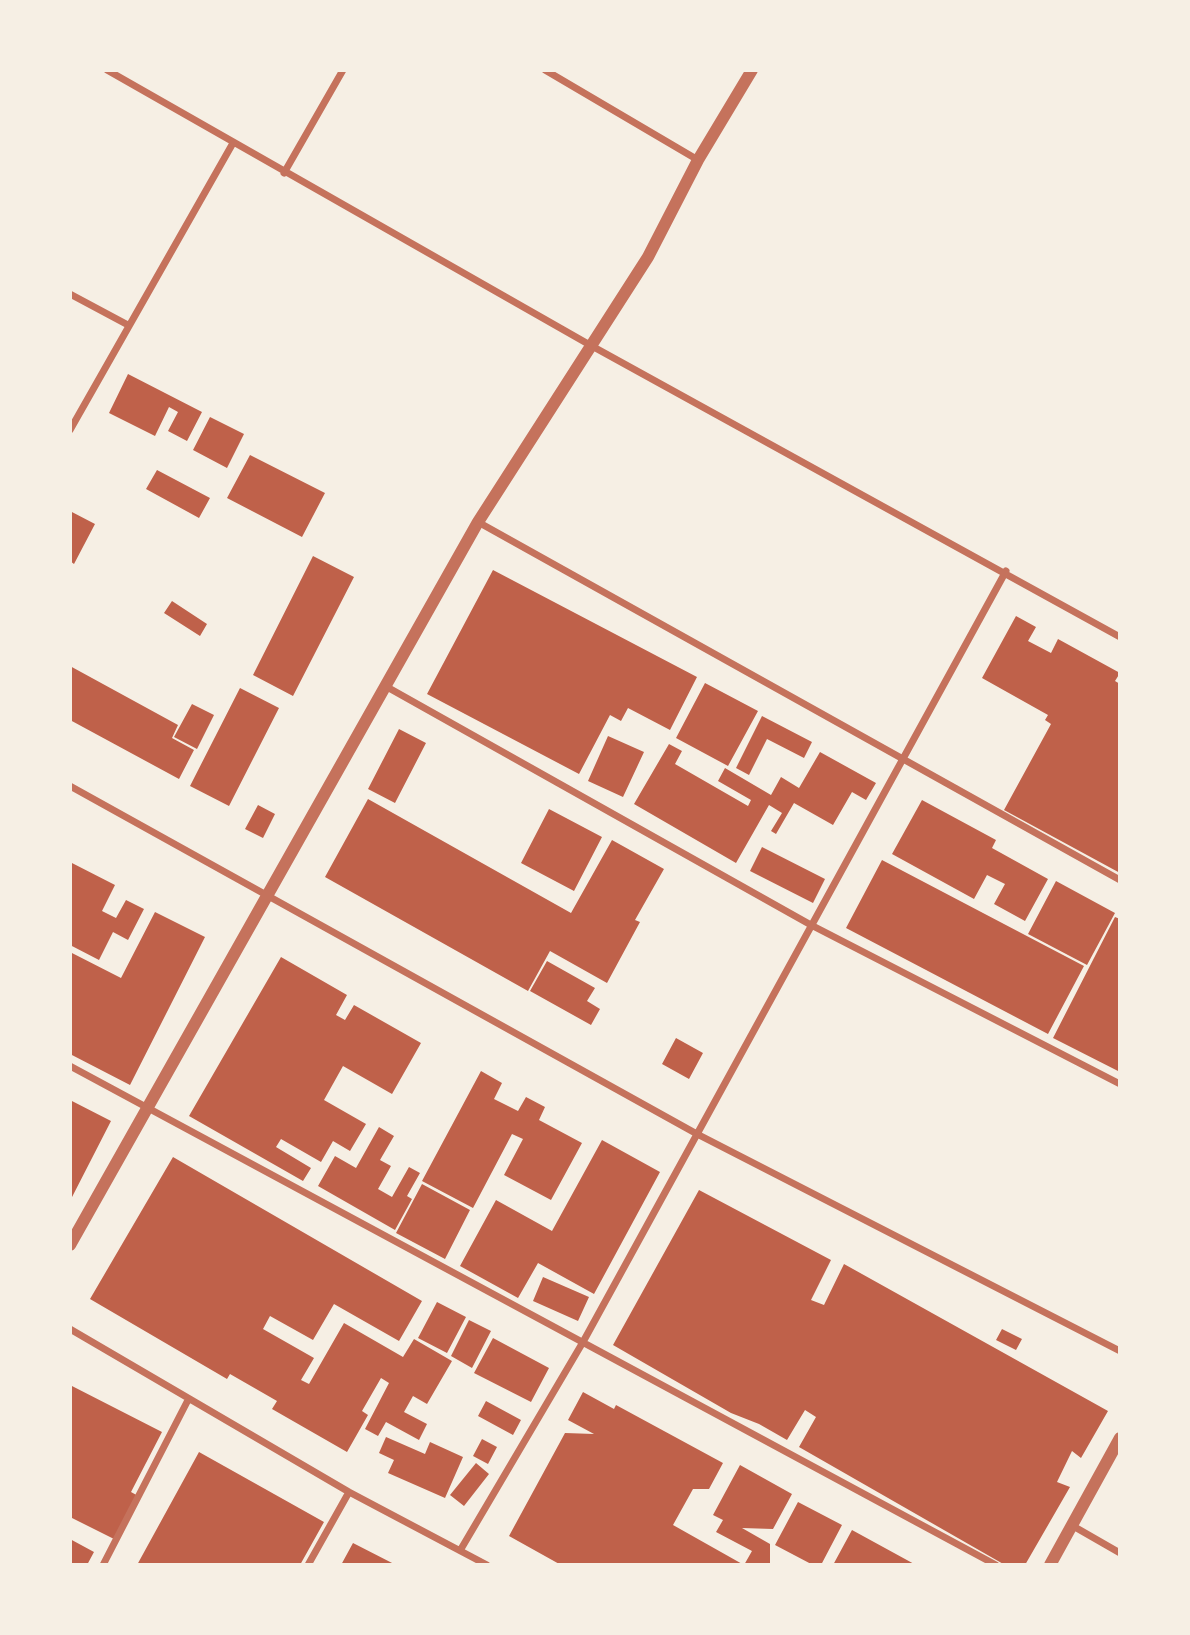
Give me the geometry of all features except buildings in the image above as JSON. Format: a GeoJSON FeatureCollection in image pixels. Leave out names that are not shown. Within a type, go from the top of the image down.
{"type":"FeatureCollection","features":[{"type":"Feature","properties":{"kind":"street"},"geometry":{"type":"LineString","coordinates":[[107,70],[590,345],[1006,571],[1120,637]]}},
{"type":"Feature","properties":{"kind":"street"},"geometry":{"type":"LineString","coordinates":[[284,173],[343,70]]}},
{"type":"Feature","properties":{"kind":"street"},"geometry":{"type":"LineString","coordinates":[[545,70],[698,159]]}},
{"type":"Feature","properties":{"kind":"street"},"geometry":{"type":"LineString","coordinates":[[70,1245],[478,522],[648,257],[698,159],[752,70]]}},
{"type":"Feature","properties":{"kind":"street"},"geometry":{"type":"LineString","coordinates":[[70,430],[233,143]]}},
{"type":"Feature","properties":{"kind":"street"},"geometry":{"type":"LineString","coordinates":[[70,294],[128,325]]}},
{"type":"Feature","properties":{"kind":"street"},"geometry":{"type":"LineString","coordinates":[[478,522],[900,760],[1120,880]]}},
{"type":"Feature","properties":{"kind":"street"},"geometry":{"type":"LineString","coordinates":[[461,1549],[583,1342],[1006,571]]}},
{"type":"Feature","properties":{"kind":"street"},"geometry":{"type":"LineString","coordinates":[[387,687],[811,925],[1120,1084]]}},
{"type":"Feature","properties":{"kind":"street"},"geometry":{"type":"LineString","coordinates":[[70,786],[697,1134],[1120,1351]]}},
{"type":"Feature","properties":{"kind":"street"},"geometry":{"type":"LineString","coordinates":[[70,1066],[996,1565]]}},
{"type":"Feature","properties":{"kind":"street"},"geometry":{"type":"LineString","coordinates":[[70,1329],[349,1492],[487,1565]]}},
{"type":"Feature","properties":{"kind":"street"},"geometry":{"type":"LineString","coordinates":[[103,1565],[188,1400]]}},
{"type":"Feature","properties":{"kind":"street"},"geometry":{"type":"LineString","coordinates":[[1050,1565],[1120,1438]]}},
{"type":"Feature","properties":{"kind":"street"},"geometry":{"type":"LineString","coordinates":[[308,1565],[349,1492]]}},
{"type":"Feature","properties":{"kind":"street"},"geometry":{"type":"LineString","coordinates":[[1073,1526],[1120,1553]]}}]}
